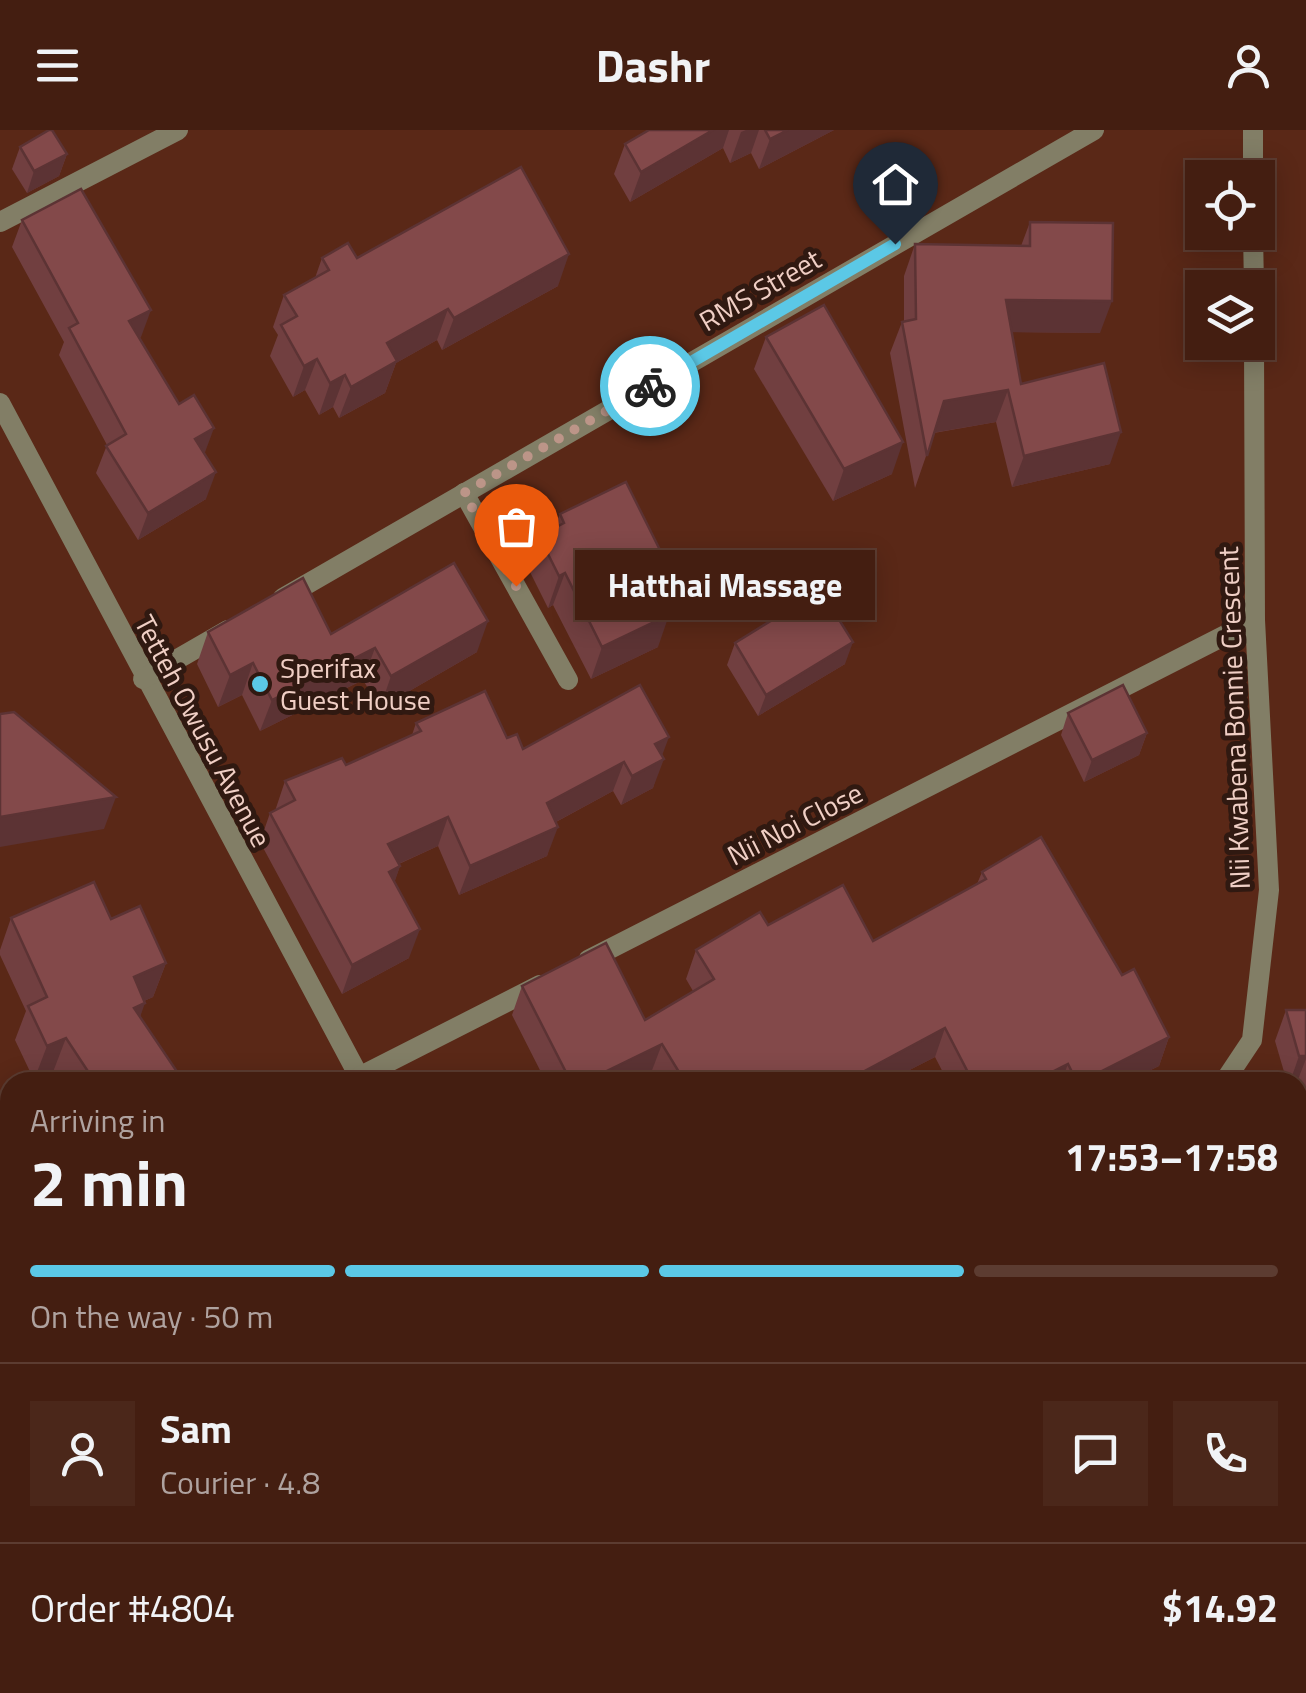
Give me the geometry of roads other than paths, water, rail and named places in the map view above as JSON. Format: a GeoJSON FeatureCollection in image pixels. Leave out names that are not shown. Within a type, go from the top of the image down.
{"type":"FeatureCollection","features":[{"type":"Feature","properties":{"kind":"street"},"geometry":{"type":"LineString","coordinates":[[0,222],[178,130]]}},
{"type":"Feature","properties":{"kind":"street","name":"RMS Street"},"geometry":{"type":"LineString","coordinates":[[143,679],[1094,130]]}},
{"type":"Feature","properties":{"kind":"street"},"geometry":{"type":"LineString","coordinates":[[1253,130],[1253,160]]}},
{"type":"Feature","properties":{"kind":"street","name":"Nii Kwabena Bonnie Crescent"},"geometry":{"type":"LineString","coordinates":[[1231,1072],[1252,1040],[1269,890],[1256,620],[1254,360]]}},
{"type":"Feature","properties":{"kind":"street","name":"Tetteh Owusu Avenue"},"geometry":{"type":"LineString","coordinates":[[0,403],[143,679],[356,1072]]}},
{"type":"Feature","properties":{"kind":"street"},"geometry":{"type":"LineString","coordinates":[[464,493],[568,680]]}},
{"type":"Feature","properties":{"kind":"street","name":"Nii Noi Close"},"geometry":{"type":"LineString","coordinates":[[375,1072],[1256,620]]}},
{"type":"Feature","properties":{"kind":"place","name":"Hatthai Massage"},"geometry":{"type":"Point","coordinates":[516,586]}},
{"type":"Feature","properties":{"kind":"place","name":"Sperifax Guest House"},"geometry":{"type":"Point","coordinates":[260,684]}}]}
